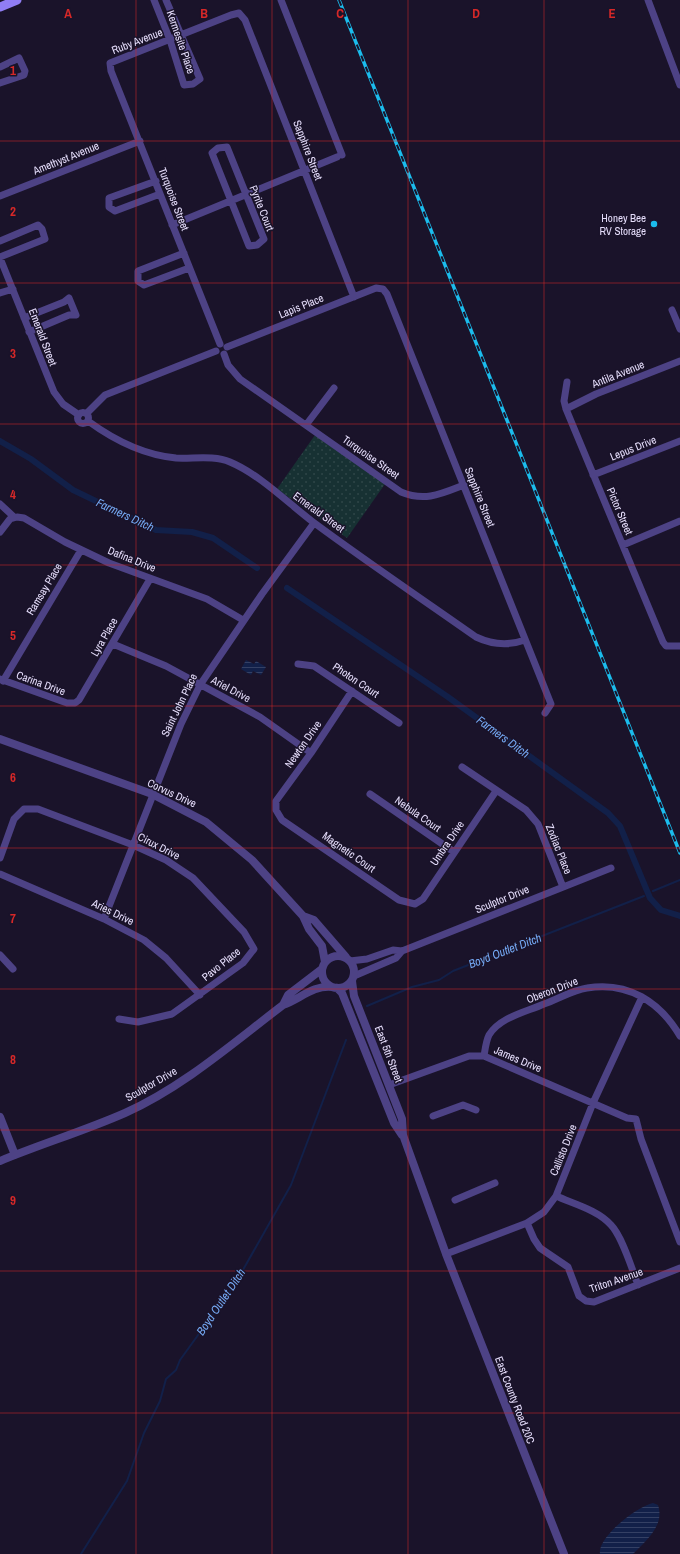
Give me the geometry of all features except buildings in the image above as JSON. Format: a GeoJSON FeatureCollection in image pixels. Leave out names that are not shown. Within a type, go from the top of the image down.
{"type":"FeatureCollection","features":[{"type":"Feature","properties":{"kind":"main road"},"geometry":{"type":"LineString","coordinates":[[0,7],[17,0]]}},
{"type":"Feature","properties":{"kind":"street","name":"Kermesite Place"},"geometry":{"type":"LineString","coordinates":[[154,0],[170,40],[184,85],[193,84],[200,79],[166,0]]}},
{"type":"Feature","properties":{"kind":"street"},"geometry":{"type":"LineString","coordinates":[[172,225],[339,156],[282,0]]}},
{"type":"Feature","properties":{"kind":"street"},"geometry":{"type":"LineString","coordinates":[[648,0],[680,85]]}},
{"type":"Feature","properties":{"kind":"street","name":"Ruby Avenue"},"geometry":{"type":"LineString","coordinates":[[110,63],[239,13]]}},
{"type":"Feature","properties":{"kind":"street","name":"Sapphire Street"},"geometry":{"type":"LineString","coordinates":[[239,13],[245,20],[354,297]]}},
{"type":"Feature","properties":{"kind":"street"},"geometry":{"type":"LineString","coordinates":[[0,67],[19,58],[25,71],[24,75],[0,83]]}},
{"type":"Feature","properties":{"kind":"street","name":"Turquoise Street"},"geometry":{"type":"LineString","coordinates":[[110,63],[111,71],[156,181],[189,268],[220,344],[224,344],[222,351],[228,365],[240,379],[401,492],[413,497],[434,496],[464,485]]}},
{"type":"Feature","properties":{"kind":"street","name":"Amethyst Avenue"},"geometry":{"type":"LineString","coordinates":[[0,196],[140,141]]}},
{"type":"Feature","properties":{"kind":"street","name":"Pyrite Court"},"geometry":{"type":"LineString","coordinates":[[227,147],[245,195],[264,239],[257,244],[249,246],[212,153],[218,148],[227,147]]}},
{"type":"Feature","properties":{"kind":"street"},"geometry":{"type":"LineString","coordinates":[[156,181],[109,198],[109,207],[115,211],[160,194]]}},
{"type":"Feature","properties":{"kind":"street"},"geometry":{"type":"LineString","coordinates":[[0,241],[38,225],[42,229],[45,239],[0,258]]}},
{"type":"Feature","properties":{"kind":"street"},"geometry":{"type":"LineString","coordinates":[[184,253],[138,271],[138,281],[144,285],[189,268]]}},
{"type":"Feature","properties":{"kind":"street","name":"Emerald Street"},"geometry":{"type":"LineString","coordinates":[[0,258],[54,392],[63,404],[79,415]]}},
{"type":"Feature","properties":{"kind":"street","name":"Lapis Place"},"geometry":{"type":"LineString","coordinates":[[87,413],[105,395],[222,351],[376,288],[383,289]]}},
{"type":"Feature","properties":{"kind":"street"},"geometry":{"type":"LineString","coordinates":[[0,294],[12,289]]}},
{"type":"Feature","properties":{"kind":"street","name":"Sapphire Street"},"geometry":{"type":"LineString","coordinates":[[383,289],[387,294],[551,704],[545,713]]}},
{"type":"Feature","properties":{"kind":"street"},"geometry":{"type":"LineString","coordinates":[[24,318],[64,302],[69,298],[76,315],[69,315],[29,332]]}},
{"type":"Feature","properties":{"kind":"street"},"geometry":{"type":"LineString","coordinates":[[672,310],[680,329]]}},
{"type":"Feature","properties":{"kind":"street","name":"Antila Avenue"},"geometry":{"type":"LineString","coordinates":[[566,409],[596,394],[680,361]]}},
{"type":"Feature","properties":{"kind":"street","name":"Pictor Street"},"geometry":{"type":"LineString","coordinates":[[567,382],[564,401],[566,409],[663,642],[666,646],[680,646]]}},
{"type":"Feature","properties":{"kind":"street"},"geometry":{"type":"LineString","coordinates":[[306,425],[334,388]]}},
{"type":"Feature","properties":{"kind":"street"},"geometry":{"type":"LineString","coordinates":[[83,412],[87,413],[89,417],[88,421],[84,423],[80,422],[78,419],[79,415],[83,412]]}},
{"type":"Feature","properties":{"kind":"street","name":"Emerald Street"},"geometry":{"type":"LineString","coordinates":[[88,421],[122,442],[148,452],[176,458],[205,458],[229,462],[255,477],[314,523],[476,638],[498,645],[513,644],[525,640]]}},
{"type":"Feature","properties":{"kind":"street","name":"Lepus Drive"},"geometry":{"type":"LineString","coordinates":[[593,475],[680,441]]}},
{"type":"Feature","properties":{"kind":"street"},"geometry":{"type":"LineString","coordinates":[[0,504],[14,517],[6,522],[0,532]]}},
{"type":"Feature","properties":{"kind":"street","name":"Dafina Drive"},"geometry":{"type":"LineString","coordinates":[[14,517],[24,518],[52,536],[81,550],[150,579],[207,599],[243,620]]}},
{"type":"Feature","properties":{"kind":"street"},"geometry":{"type":"LineString","coordinates":[[622,545],[680,521]]}},
{"type":"Feature","properties":{"kind":"street","name":"Saint John Place"},"geometry":{"type":"LineString","coordinates":[[104,919],[152,794],[181,724],[200,685],[243,620],[314,523]]}},
{"type":"Feature","properties":{"kind":"street","name":"Ramsay Place"},"geometry":{"type":"LineString","coordinates":[[2,680],[81,550]]}},
{"type":"Feature","properties":{"kind":"street","name":"Lyra Place"},"geometry":{"type":"LineString","coordinates":[[75,703],[82,697],[150,579]]}},
{"type":"Feature","properties":{"kind":"street","name":"Ariel Drive"},"geometry":{"type":"LineString","coordinates":[[113,644],[153,660],[260,717],[311,753]]}},
{"type":"Feature","properties":{"kind":"street","name":"Photon Court"},"geometry":{"type":"LineString","coordinates":[[298,664],[314,666],[399,723]]}},
{"type":"Feature","properties":{"kind":"street","name":"Carina Drive"},"geometry":{"type":"LineString","coordinates":[[2,680],[67,703],[75,703]]}},
{"type":"Feature","properties":{"kind":"street","name":"Newton Drive"},"geometry":{"type":"LineString","coordinates":[[276,810],[276,801],[311,753],[352,691]]}},
{"type":"Feature","properties":{"kind":"street","name":"Corvus Drive"},"geometry":{"type":"LineString","coordinates":[[0,739],[152,794],[188,812],[222,834],[252,860],[303,916],[309,929],[322,946],[324,966]]}},
{"type":"Feature","properties":{"kind":"street","name":"Zodiac Place"},"geometry":{"type":"LineString","coordinates":[[462,767],[526,810],[538,824],[563,887]]}},
{"type":"Feature","properties":{"kind":"street","name":"Umbra Drive"},"geometry":{"type":"LineString","coordinates":[[415,904],[422,899],[496,791]]}},
{"type":"Feature","properties":{"kind":"street","name":"Nebula Court"},"geometry":{"type":"LineString","coordinates":[[370,794],[454,852]]}},
{"type":"Feature","properties":{"kind":"street","name":"Cirux Drive"},"geometry":{"type":"LineString","coordinates":[[0,858],[14,819],[24,808],[38,809],[133,845],[166,860],[193,878],[244,932],[254,949]]}},
{"type":"Feature","properties":{"kind":"street","name":"Magnetic Court"},"geometry":{"type":"LineString","coordinates":[[276,810],[282,820],[399,900],[415,904]]}},
{"type":"Feature","properties":{"kind":"street","name":"Sculptor Drive"},"geometry":{"type":"LineString","coordinates":[[353,979],[396,958],[402,951],[611,868]]}},
{"type":"Feature","properties":{"kind":"street","name":"Aries Drive"},"geometry":{"type":"LineString","coordinates":[[0,874],[104,919],[144,940],[166,958],[200,994]]}},
{"type":"Feature","properties":{"kind":"street","name":"Corvus Drive"},"geometry":{"type":"LineString","coordinates":[[303,916],[314,920],[348,959]]}},
{"type":"Feature","properties":{"kind":"street","name":"Pavo Place"},"geometry":{"type":"LineString","coordinates":[[119,1019],[138,1022],[172,1014],[243,962],[254,949]]}},
{"type":"Feature","properties":{"kind":"street","name":"Sculptor Drive"},"geometry":{"type":"LineString","coordinates":[[348,959],[367,959],[393,950],[402,951]]}},
{"type":"Feature","properties":{"kind":"street"},"geometry":{"type":"LineString","coordinates":[[0,955],[13,969]]}},
{"type":"Feature","properties":{"kind":"street"},"geometry":{"type":"LineString","coordinates":[[332,956],[348,959],[354,971],[353,979],[348,985],[334,988],[324,980],[324,966],[332,956]]}},
{"type":"Feature","properties":{"kind":"street","name":"Sculptor Drive"},"geometry":{"type":"LineString","coordinates":[[283,1005],[288,995],[324,966]]}},
{"type":"Feature","properties":{"kind":"street","name":"East 5th Street"},"geometry":{"type":"LineString","coordinates":[[353,979],[354,996],[402,1119],[403,1135],[446,1254]]}},
{"type":"Feature","properties":{"kind":"street","name":"Sculptor Drive"},"geometry":{"type":"LineString","coordinates":[[0,1161],[125,1112],[145,1102],[201,1067],[283,1005],[294,1001],[313,989],[325,986],[334,988]]}},
{"type":"Feature","properties":{"kind":"street","name":"Oberon Drive"},"geometry":{"type":"LineString","coordinates":[[484,1056],[489,1035],[506,1020],[585,988],[606,986],[624,988],[642,997],[662,1010],[680,1036]]}},
{"type":"Feature","properties":{"kind":"street","name":"East 5th Street"},"geometry":{"type":"LineString","coordinates":[[334,988],[342,993],[394,1123],[403,1135]]}},
{"type":"Feature","properties":{"kind":"street","name":"Callisto Drive"},"geometry":{"type":"LineString","coordinates":[[446,1254],[527,1223],[544,1212],[556,1196],[593,1104],[642,997]]}},
{"type":"Feature","properties":{"kind":"street","name":"James Drive"},"geometry":{"type":"LineString","coordinates":[[389,1085],[469,1056],[484,1056],[593,1104],[627,1118],[636,1119],[641,1139],[680,1242]]}},
{"type":"Feature","properties":{"kind":"street"},"geometry":{"type":"LineString","coordinates":[[433,1116],[463,1105],[476,1110]]}},
{"type":"Feature","properties":{"kind":"street"},"geometry":{"type":"LineString","coordinates":[[0,1117],[15,1155]]}},
{"type":"Feature","properties":{"kind":"street"},"geometry":{"type":"LineString","coordinates":[[455,1200],[495,1183]]}},
{"type":"Feature","properties":{"kind":"street"},"geometry":{"type":"LineString","coordinates":[[556,1196],[590,1211],[611,1224],[618,1235],[638,1285]]}},
{"type":"Feature","properties":{"kind":"street","name":"Triton Avenue"},"geometry":{"type":"LineString","coordinates":[[527,1223],[537,1245],[568,1267],[583,1300],[594,1302],[680,1268]]}},
{"type":"Feature","properties":{"kind":"street","name":"East County Road 20C"},"geometry":{"type":"LineString","coordinates":[[446,1254],[564,1554]]}},
{"type":"Feature","properties":{"kind":"green space"},"geometry":{"type":"Polygon","coordinates":[[[315,435],[385,484],[347,538],[277,489],[315,435]]]}},
{"type":"Feature","properties":{"kind":"water"},"geometry":{"type":"Polygon","coordinates":[[[246,660],[254,664],[256,661],[266,667],[261,675],[253,671],[251,675],[241,669],[246,660]]]}},
{"type":"Feature","properties":{"kind":"water"},"geometry":{"type":"Polygon","coordinates":[[[653,1503],[658,1505],[659,1519],[657,1526],[633,1554],[600,1554],[601,1547],[611,1531],[638,1510],[653,1503]]]}},
{"type":"Feature","properties":{"kind":"waterway","name":"Farmers Ditch"},"geometry":{"type":"LineString","coordinates":[[0,441],[31,459],[73,490],[156,530],[192,532],[213,538],[257,568]]}},
{"type":"Feature","properties":{"kind":"waterway","name":"Farmers Ditch"},"geometry":{"type":"LineString","coordinates":[[287,588],[448,697],[608,813],[620,826],[650,898],[661,910],[680,916]]}},
{"type":"Feature","properties":{"kind":"waterway","name":"Boyd Outlet Ditch"},"geometry":{"type":"LineString","coordinates":[[653,891],[680,880]]}},
{"type":"Feature","properties":{"kind":"waterway","name":"Boyd Outlet Ditch"},"geometry":{"type":"LineString","coordinates":[[367,1006],[412,987],[439,980],[453,971],[644,896]]}},
{"type":"Feature","properties":{"kind":"waterway","name":"Boyd Outlet Ditch"},"geometry":{"type":"LineString","coordinates":[[81,1554],[127,1481],[144,1433],[160,1401],[166,1379],[176,1370],[180,1360],[235,1284],[291,1185],[346,1040]]}},
{"type":"Feature","properties":{"kind":"railway"},"geometry":{"type":"LineString","coordinates":[[339,0],[680,853]]}},
{"type":"Feature","properties":{"kind":"place","name":"Honey Bee RV Storage"},"geometry":{"type":"Point","coordinates":[654,224]}}]}
